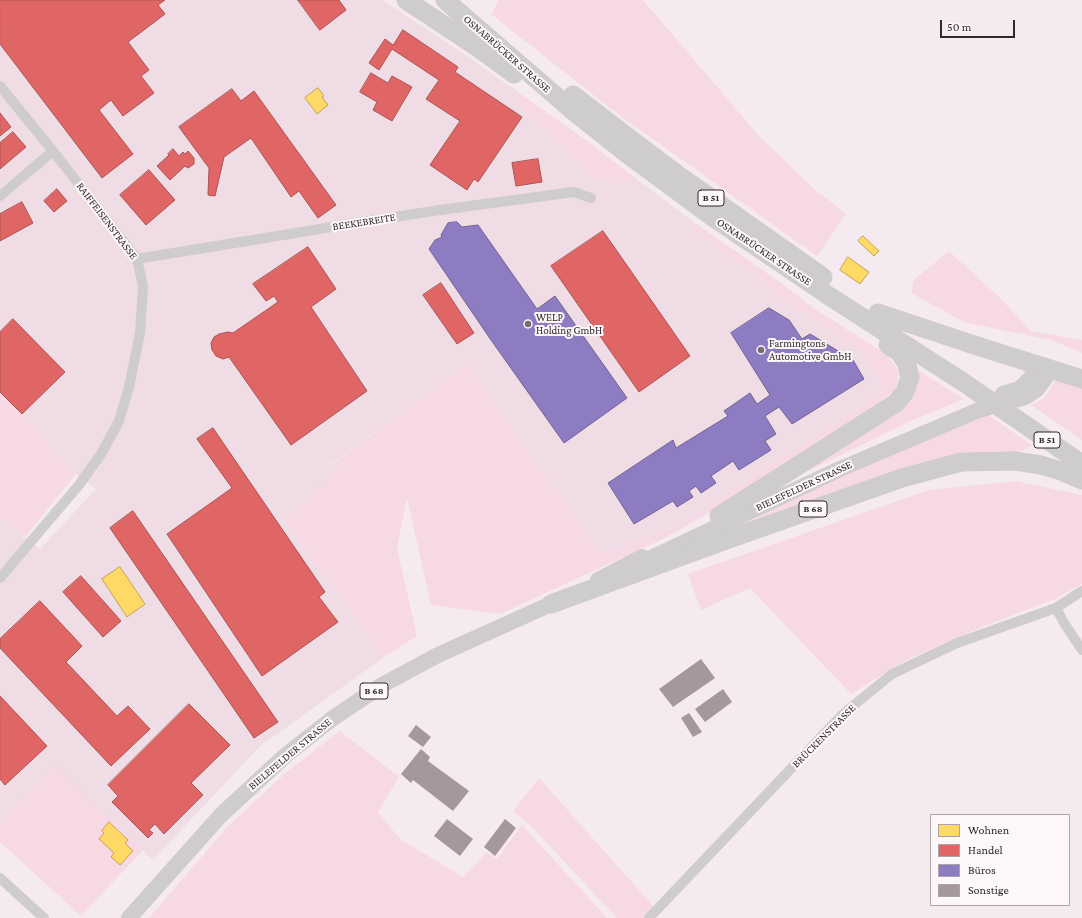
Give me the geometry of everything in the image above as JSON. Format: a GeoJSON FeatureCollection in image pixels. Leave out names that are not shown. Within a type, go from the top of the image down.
{"type":"FeatureCollection","features":[{"type":"Feature","properties":{"kind":"highway"},"geometry":{"type":"LineString","coordinates":[[406,0],[477,47],[546,99],[626,153]]}},
{"type":"Feature","properties":{"kind":"highway","name":"OSNABRÜCKER STRASSE"},"geometry":{"type":"LineString","coordinates":[[445,0],[572,110],[626,153],[714,218],[859,316],[970,379]]}},
{"type":"Feature","properties":{"kind":"highway","name":"OSNABRÜCKER STRASSE"},"geometry":{"type":"LineString","coordinates":[[460,0],[488,26],[550,77],[637,144],[1019,414],[1082,464]]}},
{"type":"Feature","properties":{"kind":"highway"},"geometry":{"type":"LineString","coordinates":[[878,313],[1082,379]]}},
{"type":"Feature","properties":{"kind":"highway","name":"B 68"},"geometry":{"type":"LineString","coordinates":[[719,516],[896,403],[905,392],[910,377],[906,362],[899,352],[873,334],[859,316]]}},
{"type":"Feature","properties":{"kind":"highway","name":"OSNABRÜCKER STRASSE"},"geometry":{"type":"LineString","coordinates":[[1019,414],[1082,450]]}},
{"type":"Feature","properties":{"kind":"highway","name":"B 68"},"geometry":{"type":"LineString","coordinates":[[551,604],[902,478],[961,462],[1015,461],[1041,465],[1061,471],[1082,480]]}},
{"type":"Feature","properties":{"kind":"main road","name":"BIELEFELDER STRASSE"},"geometry":{"type":"LineString","coordinates":[[551,604],[719,516],[974,404],[1018,389],[1033,375],[1046,367]]}},
{"type":"Feature","properties":{"kind":"main road","name":"BIELEFELDER STRASSE"},"geometry":{"type":"LineString","coordinates":[[129,918],[221,815],[286,755],[333,718],[384,684],[438,655],[840,469],[979,410],[1025,397],[1037,390],[1046,367]]}},
{"type":"Feature","properties":{"kind":"street","name":"RAIFFEISENSTRASSE"},"geometry":{"type":"LineString","coordinates":[[0,86],[137,259],[143,286],[140,333],[129,387],[119,421],[101,454],[79,485],[0,578]]}},
{"type":"Feature","properties":{"kind":"street"},"geometry":{"type":"LineString","coordinates":[[0,196],[53,151]]}},
{"type":"Feature","properties":{"kind":"street","name":"BEEKEBREITE"},"geometry":{"type":"LineString","coordinates":[[137,259],[440,210],[574,192],[591,198]]}},
{"type":"Feature","properties":{"kind":"street","name":"BRÜCKENSTRASSE"},"geometry":{"type":"LineString","coordinates":[[649,918],[843,714],[892,674],[957,643],[1056,608],[1082,591]]}},
{"type":"Feature","properties":{"kind":"street"},"geometry":{"type":"LineString","coordinates":[[1056,608],[1082,650]]}},
{"type":"Feature","properties":{"kind":"street"},"geometry":{"type":"LineString","coordinates":[[0,878],[44,918]]}},
{"type":"Feature","properties":{"kind":"shaded area"},"geometry":{"type":"Polygon","coordinates":[[[0,0],[382,0],[518,92],[518,105],[582,166],[588,179],[609,180],[612,186],[635,178],[695,223],[691,229],[742,267],[760,278],[773,294],[862,352],[877,374],[883,392],[675,527],[600,553],[467,364],[330,465],[342,468],[284,521],[384,657],[259,747],[153,860],[53,766],[0,824],[0,519],[40,549],[96,489],[76,474],[0,392],[0,0]]]}},
{"type":"Feature","properties":{"kind":"shaded area"},"geometry":{"type":"Polygon","coordinates":[[[499,0],[643,0],[758,135],[812,187],[846,214],[817,256],[611,109],[491,14],[499,0]]]}},
{"type":"Feature","properties":{"kind":"shaded area"},"geometry":{"type":"Polygon","coordinates":[[[518,92],[590,143],[635,178],[612,186],[609,180],[588,179],[582,166],[518,105],[518,92]]]}},
{"type":"Feature","properties":{"kind":"shaded area"},"geometry":{"type":"Polygon","coordinates":[[[695,223],[781,283],[812,307],[887,355],[899,372],[896,389],[878,404],[719,507],[663,539],[500,614],[431,605],[407,498],[397,548],[417,636],[384,657],[284,521],[341,468],[330,466],[467,364],[600,553],[675,527],[883,392],[877,374],[862,352],[773,294],[760,278],[742,267],[691,229],[695,223]]]}},
{"type":"Feature","properties":{"kind":"shaded area"},"geometry":{"type":"Polygon","coordinates":[[[949,251],[1001,299],[1031,331],[1082,340],[1082,353],[1051,340],[964,322],[911,293],[914,280],[949,251]]]}},
{"type":"Feature","properties":{"kind":"shaded area"},"geometry":{"type":"Polygon","coordinates":[[[913,367],[964,399],[917,418],[779,485],[894,410],[913,367]]]}},
{"type":"Feature","properties":{"kind":"shaded area"},"geometry":{"type":"Polygon","coordinates":[[[1057,377],[1082,386],[1082,440],[1031,405],[1045,398],[1057,377]]]}},
{"type":"Feature","properties":{"kind":"shaded area"},"geometry":{"type":"Polygon","coordinates":[[[0,392],[76,474],[25,537],[0,519],[0,392]]]}},
{"type":"Feature","properties":{"kind":"shaded area"},"geometry":{"type":"Polygon","coordinates":[[[988,415],[1032,445],[1017,454],[740,530],[737,524],[953,426],[988,415]]]}},
{"type":"Feature","properties":{"kind":"shaded area"},"geometry":{"type":"Polygon","coordinates":[[[1016,481],[1082,495],[1082,584],[1055,599],[979,628],[904,661],[851,694],[750,588],[701,610],[688,574],[929,490],[1016,481]]]}},
{"type":"Feature","properties":{"kind":"shaded area"},"geometry":{"type":"Polygon","coordinates":[[[340,731],[399,777],[378,812],[400,839],[463,877],[487,852],[497,859],[522,825],[607,918],[149,918],[228,826],[288,771],[340,731]]]}},
{"type":"Feature","properties":{"kind":"shaded area"},"geometry":{"type":"Polygon","coordinates":[[[53,765],[143,850],[81,916],[0,842],[0,824],[53,765]]]}},
{"type":"Feature","properties":{"kind":"shaded area"},"geometry":{"type":"Polygon","coordinates":[[[539,778],[654,907],[643,918],[617,918],[531,826],[513,811],[539,778]]]}},
{"type":"Feature","properties":{"kind":"building: Wohnen"},"geometry":{"type":"Polygon","coordinates":[[[318,88],[328,105],[317,114],[305,98],[318,88]]]}},
{"type":"Feature","properties":{"kind":"building: Wohnen"},"geometry":{"type":"Polygon","coordinates":[[[863,236],[879,251],[874,256],[858,241],[863,236]]]}},
{"type":"Feature","properties":{"kind":"building: Wohnen"},"geometry":{"type":"Polygon","coordinates":[[[848,257],[869,272],[860,284],[840,270],[848,257]]]}},
{"type":"Feature","properties":{"kind":"building: Wohnen"},"geometry":{"type":"Polygon","coordinates":[[[120,567],[145,604],[127,617],[102,579],[120,567]]]}},
{"type":"Feature","properties":{"kind":"building: Wohnen"},"geometry":{"type":"Polygon","coordinates":[[[109,822],[128,840],[125,843],[133,851],[120,865],[111,857],[114,853],[99,839],[104,833],[102,831],[109,822]]]}},
{"type":"Feature","properties":{"kind":"building: Handel"},"geometry":{"type":"Polygon","coordinates":[[[0,0],[165,0],[158,5],[165,14],[128,42],[149,70],[141,76],[154,93],[123,116],[111,100],[99,110],[133,154],[102,178],[0,44],[0,0]]]}},
{"type":"Feature","properties":{"kind":"building: Handel"},"geometry":{"type":"Polygon","coordinates":[[[298,0],[339,0],[346,10],[320,30],[298,0]]]}},
{"type":"Feature","properties":{"kind":"building: Handel"},"geometry":{"type":"Polygon","coordinates":[[[403,30],[458,67],[455,72],[522,117],[478,182],[474,179],[467,190],[430,165],[460,121],[426,99],[439,80],[392,49],[379,70],[369,63],[385,39],[393,45],[403,30]]]}},
{"type":"Feature","properties":{"kind":"building: Handel"},"geometry":{"type":"Polygon","coordinates":[[[371,73],[388,83],[392,76],[412,87],[392,121],[373,110],[377,102],[360,92],[371,73]]]}},
{"type":"Feature","properties":{"kind":"building: Handel"},"geometry":{"type":"Polygon","coordinates":[[[232,89],[241,101],[254,91],[336,205],[318,218],[299,191],[291,197],[251,138],[224,157],[215,196],[208,195],[209,168],[179,127],[232,89]]]}},
{"type":"Feature","properties":{"kind":"building: Handel"},"geometry":{"type":"Polygon","coordinates":[[[0,113],[11,127],[0,136],[0,113]]]}},
{"type":"Feature","properties":{"kind":"building: Handel"},"geometry":{"type":"Polygon","coordinates":[[[13,132],[26,147],[0,169],[0,143],[13,132]]]}},
{"type":"Feature","properties":{"kind":"building: Handel"},"geometry":{"type":"Polygon","coordinates":[[[173,149],[179,156],[183,152],[185,154],[188,151],[194,158],[194,164],[188,168],[185,166],[170,180],[157,166],[173,149]]]}},
{"type":"Feature","properties":{"kind":"building: Handel"},"geometry":{"type":"Polygon","coordinates":[[[538,159],[542,182],[516,186],[512,163],[538,159]]]}},
{"type":"Feature","properties":{"kind":"building: Handel"},"geometry":{"type":"Polygon","coordinates":[[[149,170],[175,200],[146,225],[120,195],[149,170]]]}},
{"type":"Feature","properties":{"kind":"building: Handel"},"geometry":{"type":"Polygon","coordinates":[[[57,189],[67,201],[54,212],[44,201],[57,189]]]}},
{"type":"Feature","properties":{"kind":"building: Handel"},"geometry":{"type":"Polygon","coordinates":[[[22,202],[33,223],[0,241],[0,214],[22,202]]]}},
{"type":"Feature","properties":{"kind":"building: Handel"},"geometry":{"type":"Polygon","coordinates":[[[603,231],[690,356],[639,392],[551,266],[603,231]]]}},
{"type":"Feature","properties":{"kind":"building: Handel"},"geometry":{"type":"Polygon","coordinates":[[[308,247],[336,289],[311,307],[367,391],[291,445],[229,357],[223,359],[216,356],[212,350],[211,343],[214,337],[228,332],[233,333],[278,302],[274,296],[266,301],[253,284],[308,247]]]}},
{"type":"Feature","properties":{"kind":"building: Handel"},"geometry":{"type":"Polygon","coordinates":[[[441,283],[474,333],[457,344],[423,295],[441,283]]]}},
{"type":"Feature","properties":{"kind":"building: Handel"},"geometry":{"type":"Polygon","coordinates":[[[13,319],[65,372],[22,414],[0,392],[0,332],[13,319]]]}},
{"type":"Feature","properties":{"kind":"building: Handel"},"geometry":{"type":"Polygon","coordinates":[[[213,428],[325,592],[319,597],[338,622],[262,676],[167,534],[232,488],[197,439],[213,428]]]}},
{"type":"Feature","properties":{"kind":"building: Handel"},"geometry":{"type":"Polygon","coordinates":[[[133,511],[278,722],[254,738],[110,528],[133,511]]]}},
{"type":"Feature","properties":{"kind":"building: Handel"},"geometry":{"type":"Polygon","coordinates":[[[81,576],[121,621],[103,637],[63,592],[81,576]]]}},
{"type":"Feature","properties":{"kind":"building: Handel"},"geometry":{"type":"Polygon","coordinates":[[[40,601],[82,646],[66,662],[117,716],[128,706],[150,729],[111,766],[0,648],[0,639],[40,601]]]}},
{"type":"Feature","properties":{"kind":"building: Handel"},"geometry":{"type":"Polygon","coordinates":[[[0,696],[47,746],[5,785],[0,779],[0,696]]]}},
{"type":"Feature","properties":{"kind":"building: Handel"},"geometry":{"type":"Polygon","coordinates":[[[189,704],[230,745],[191,783],[203,795],[164,834],[155,824],[149,830],[153,833],[148,838],[112,802],[118,796],[108,785],[189,704]]]}},
{"type":"Feature","properties":{"kind":"building: Büros","name":"WELP Holding GmbH"},"geometry":{"type":"Polygon","coordinates":[[[457,222],[462,227],[478,225],[537,309],[555,296],[627,398],[564,443],[429,249],[435,240],[442,237],[441,235],[448,223],[457,222]]]}},
{"type":"Feature","properties":{"kind":"building: Büros"},"geometry":{"type":"Polygon","coordinates":[[[769,308],[789,320],[802,339],[810,334],[853,360],[864,379],[792,424],[779,407],[765,416],[776,434],[765,441],[771,450],[739,470],[733,461],[711,476],[716,483],[701,493],[696,486],[689,491],[693,497],[677,507],[673,501],[634,524],[608,483],[673,440],[676,448],[728,416],[724,411],[750,393],[757,404],[770,395],[731,333],[769,308]]]}},
{"type":"Feature","properties":{"kind":"building: Sonstige"},"geometry":{"type":"Polygon","coordinates":[[[701,659],[715,678],[673,707],[659,689],[701,659]]]}},
{"type":"Feature","properties":{"kind":"building: Sonstige"},"geometry":{"type":"Polygon","coordinates":[[[723,689],[732,702],[705,722],[695,709],[723,689]]]}},
{"type":"Feature","properties":{"kind":"building: Sonstige"},"geometry":{"type":"Polygon","coordinates":[[[689,713],[702,732],[693,737],[681,718],[689,713]]]}},
{"type":"Feature","properties":{"kind":"building: Sonstige"},"geometry":{"type":"Polygon","coordinates":[[[416,725],[431,737],[423,747],[408,736],[416,725]]]}},
{"type":"Feature","properties":{"kind":"building: Sonstige"},"geometry":{"type":"Polygon","coordinates":[[[421,749],[430,757],[428,761],[469,791],[453,811],[413,780],[411,783],[401,774],[421,749]]]}},
{"type":"Feature","properties":{"kind":"building: Sonstige"},"geometry":{"type":"Polygon","coordinates":[[[447,819],[473,839],[460,856],[434,836],[447,819]]]}},
{"type":"Feature","properties":{"kind":"building: Sonstige"},"geometry":{"type":"Polygon","coordinates":[[[505,819],[516,828],[495,856],[484,847],[505,819]]]}},
{"type":"Feature","properties":{"kind":"place","name":"WELP Holding GmbH"},"geometry":{"type":"Point","coordinates":[528,324]}},
{"type":"Feature","properties":{"kind":"place","name":"Farmingtons Automotive GmbH"},"geometry":{"type":"Point","coordinates":[761,350]}}]}
